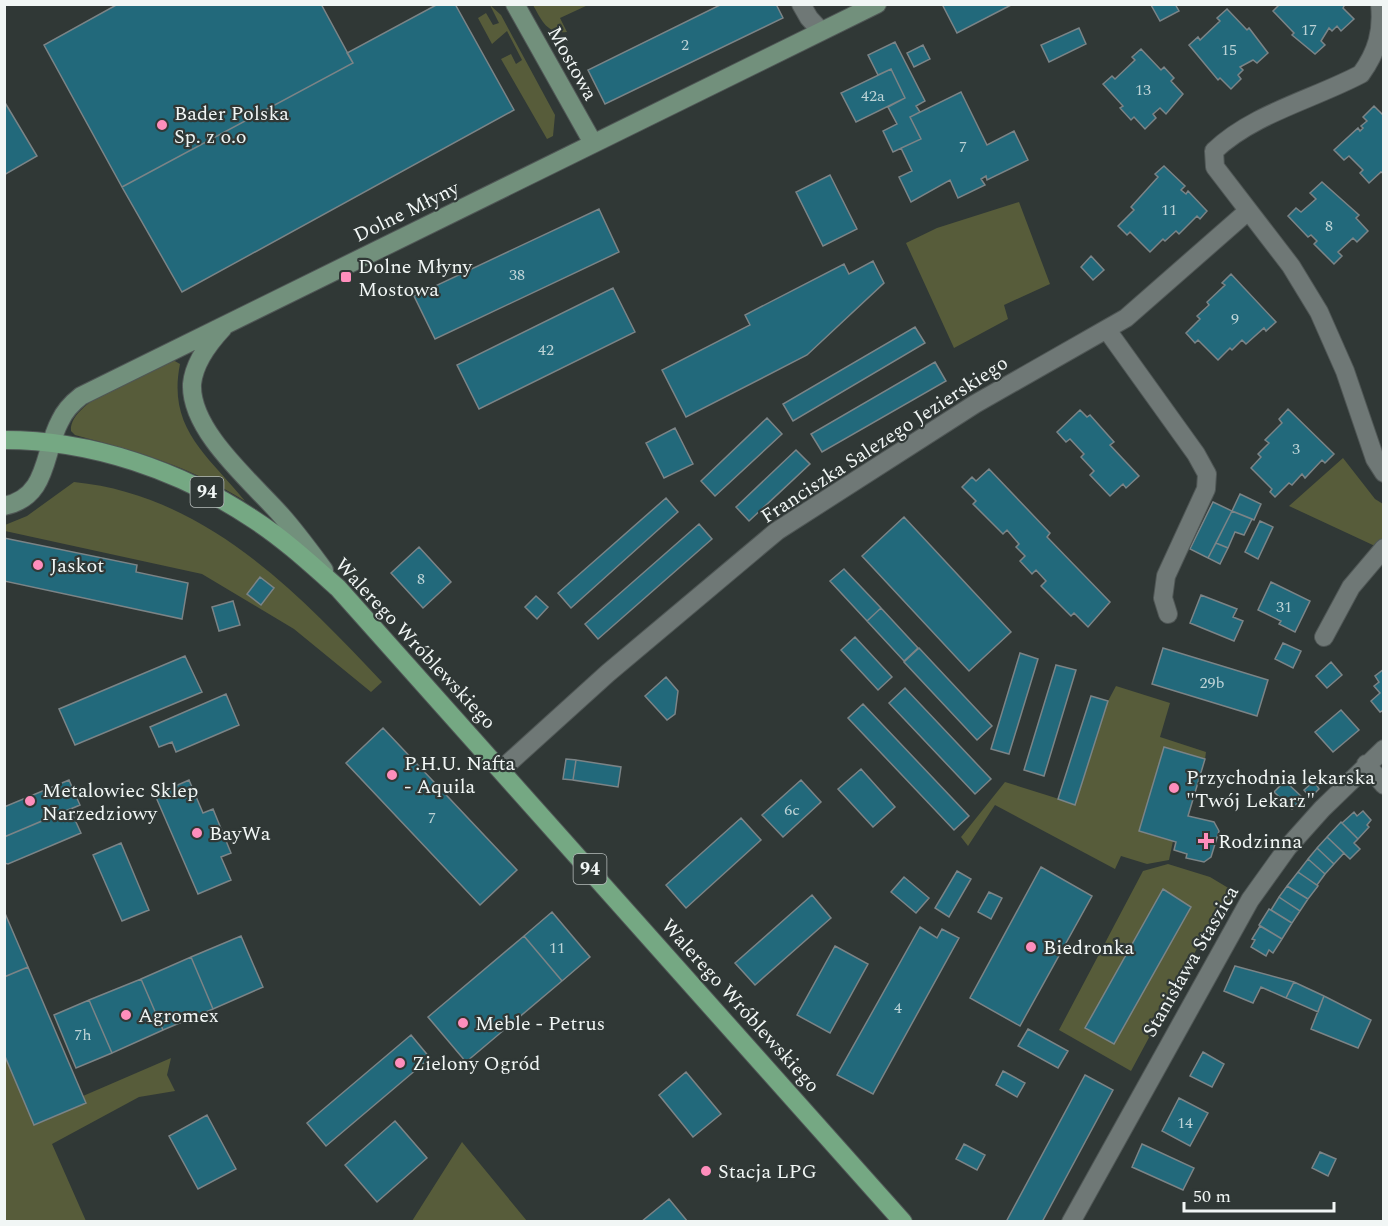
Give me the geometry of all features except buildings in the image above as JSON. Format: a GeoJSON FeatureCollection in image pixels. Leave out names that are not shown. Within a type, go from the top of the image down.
{"type":"FeatureCollection","features":[{"type":"Feature","properties":{"kind":"main road","name":"Walerego Wróblewskiego"},"geometry":{"type":"LineString","coordinates":[[4,440],[52,443],[108,453],[177,476],[278,537],[338,588],[502,769],[903,1221]]}},
{"type":"Feature","properties":{"kind":"street","name":"Mostowa"},"geometry":{"type":"LineString","coordinates":[[515,4],[593,143]]}},
{"type":"Feature","properties":{"kind":"street"},"geometry":{"type":"LineString","coordinates":[[801,4],[809,18],[821,31]]}},
{"type":"Feature","properties":{"kind":"street","name":"Dolne Młyny"},"geometry":{"type":"LineString","coordinates":[[4,506],[14,504],[36,485],[50,454],[64,413],[81,396],[878,4]]}},
{"type":"Feature","properties":{"kind":"street"},"geometry":{"type":"LineString","coordinates":[[1380,4],[1380,36],[1372,59],[1361,74],[1250,124],[1231,135],[1214,151],[1215,167],[1291,266],[1319,312],[1345,371],[1375,459],[1383,473]]}},
{"type":"Feature","properties":{"kind":"street","name":"Franciszka Salezego Jezierskiego"},"geometry":{"type":"LineString","coordinates":[[502,769],[608,674],[777,531],[975,404],[1126,318],[1248,211]]}},
{"type":"Feature","properties":{"kind":"street"},"geometry":{"type":"LineString","coordinates":[[226,325],[209,343],[199,362],[192,383],[195,407],[206,430],[282,516],[338,588]]}},
{"type":"Feature","properties":{"kind":"street"},"geometry":{"type":"LineString","coordinates":[[1107,330],[1196,454],[1207,474],[1206,489],[1166,576],[1163,598],[1168,614]]}},
{"type":"Feature","properties":{"kind":"street"},"geometry":{"type":"LineString","coordinates":[[1324,637],[1351,587],[1383,548]]}},
{"type":"Feature","properties":{"kind":"street","name":"Stanisława Staszica"},"geometry":{"type":"LineString","coordinates":[[1071,1221],[1250,900],[1288,847],[1383,749]]}},
{"type":"Feature","properties":{"kind":"street"},"geometry":{"type":"LineString","coordinates":[[1366,764],[1383,785]]}},
{"type":"Feature","properties":{"kind":"green space"},"geometry":{"type":"Polygon","coordinates":[[[490,5],[501,15],[555,115],[553,136],[547,139],[501,59],[511,54],[516,64],[522,60],[507,31],[492,44],[478,18],[486,13],[493,25],[499,23],[490,5]]]}},
{"type":"Feature","properties":{"kind":"green space"},"geometry":{"type":"Polygon","coordinates":[[[533,5],[588,5],[560,18],[567,32],[560,32],[546,25],[533,5]]]}},
{"type":"Feature","properties":{"kind":"green space"},"geometry":{"type":"Polygon","coordinates":[[[1019,202],[1050,284],[1004,305],[1008,319],[954,348],[906,243],[937,228],[1019,202]]]}},
{"type":"Feature","properties":{"kind":"green space"},"geometry":{"type":"Polygon","coordinates":[[[173,360],[180,364],[179,406],[185,424],[205,455],[245,501],[183,469],[142,454],[75,435],[71,431],[74,420],[96,398],[112,388],[173,360]]]}},
{"type":"Feature","properties":{"kind":"green space"},"geometry":{"type":"Polygon","coordinates":[[[1343,458],[1375,499],[1383,504],[1383,538],[1375,546],[1289,506],[1343,458]]]}},
{"type":"Feature","properties":{"kind":"green space"},"geometry":{"type":"Polygon","coordinates":[[[74,482],[121,491],[165,506],[207,527],[245,553],[282,583],[382,682],[371,692],[294,629],[202,574],[5,531],[5,525],[27,516],[74,482]]]}},
{"type":"Feature","properties":{"kind":"green space"},"geometry":{"type":"Polygon","coordinates":[[[1116,686],[1170,703],[1160,737],[1206,752],[1205,759],[1164,748],[1139,831],[1173,841],[1169,860],[1147,864],[1121,856],[1115,869],[995,805],[968,846],[961,837],[1005,782],[1075,804],[1108,701],[1116,686]]]}},
{"type":"Feature","properties":{"kind":"green space"},"geometry":{"type":"Polygon","coordinates":[[[1168,864],[1210,877],[1235,892],[1229,901],[1222,902],[1131,1071],[1059,1030],[1143,871],[1168,864]]]}},
{"type":"Feature","properties":{"kind":"green space"},"geometry":{"type":"Polygon","coordinates":[[[4,1054],[35,1125],[86,1103],[83,1096],[171,1058],[167,1075],[175,1091],[139,1097],[52,1144],[86,1221],[5,1221],[4,1054]]]}},
{"type":"Feature","properties":{"kind":"green space"},"geometry":{"type":"Polygon","coordinates":[[[462,1142],[527,1221],[412,1221],[462,1142]]]}},
{"type":"Feature","properties":{"kind":"place","name":"Bader Polska Sp. z o.o"},"geometry":{"type":"Point","coordinates":[162,125]}},
{"type":"Feature","properties":{"kind":"place","name":"Dolne Młyny Mostowa"},"geometry":{"type":"Point","coordinates":[346,277]}},
{"type":"Feature","properties":{"kind":"place","name":"Jaskot"},"geometry":{"type":"Point","coordinates":[38,565]}},
{"type":"Feature","properties":{"kind":"place","name":"P.H.U. Nafta - Aquila"},"geometry":{"type":"Point","coordinates":[392,775]}},
{"type":"Feature","properties":{"kind":"place","name":"Przychodnia lekarska \"Twój Lekarz\""},"geometry":{"type":"Point","coordinates":[1174,788]}},
{"type":"Feature","properties":{"kind":"place","name":"Metalowiec Sklep Narzedziowy"},"geometry":{"type":"Point","coordinates":[30,801]}},
{"type":"Feature","properties":{"kind":"place","name":"BayWa"},"geometry":{"type":"Point","coordinates":[197,833]}},
{"type":"Feature","properties":{"kind":"place","name":"Rodzinna"},"geometry":{"type":"Point","coordinates":[1206,841]}},
{"type":"Feature","properties":{"kind":"place","name":"Biedronka"},"geometry":{"type":"Point","coordinates":[1031,947]}},
{"type":"Feature","properties":{"kind":"place","name":"Agromex"},"geometry":{"type":"Point","coordinates":[126,1015]}},
{"type":"Feature","properties":{"kind":"place","name":"Meble - Petrus"},"geometry":{"type":"Point","coordinates":[463,1023]}},
{"type":"Feature","properties":{"kind":"place","name":"Zielony Ogród"},"geometry":{"type":"Point","coordinates":[400,1063]}},
{"type":"Feature","properties":{"kind":"place","name":"Stacja LPG"},"geometry":{"type":"Point","coordinates":[706,1171]}}]}
